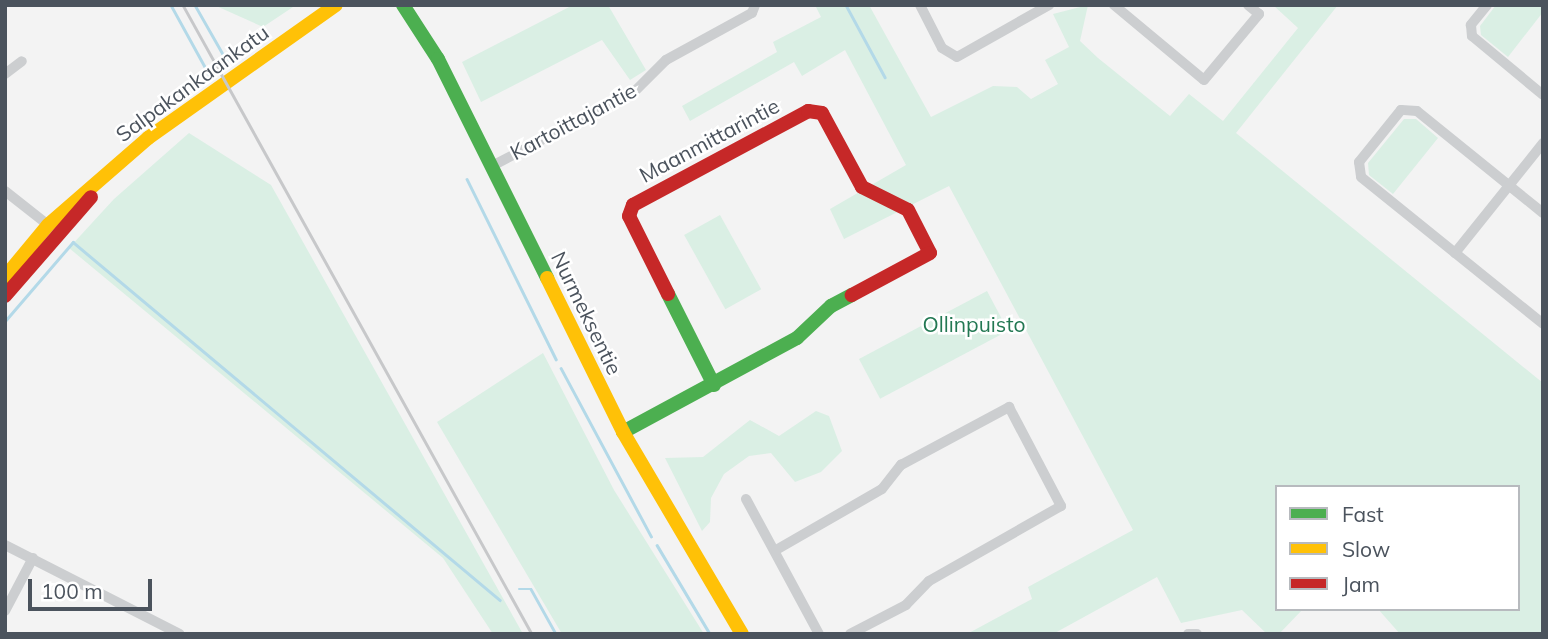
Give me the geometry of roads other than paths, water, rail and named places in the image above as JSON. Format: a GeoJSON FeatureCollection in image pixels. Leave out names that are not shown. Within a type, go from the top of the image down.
{"type":"FeatureCollection","features":[{"type":"Feature","properties":{"kind":"street","name":"Salpakankaankatu"},"geometry":{"type":"LineString","coordinates":[[5,276],[108,172],[225,80],[337,5]]}},
{"type":"Feature","properties":{"kind":"street","name":"Nurmeksentie"},"geometry":{"type":"LineString","coordinates":[[403,5],[438,59],[623,432],[742,634]]}},
{"type":"Feature","properties":{"kind":"street","name":"Kartoittajantie"},"geometry":{"type":"LineString","coordinates":[[492,166],[635,92],[666,60],[752,13],[755,5]]}},
{"type":"Feature","properties":{"kind":"street"},"geometry":{"type":"LineString","coordinates":[[920,5],[942,48],[957,57],[1049,5]]}},
{"type":"Feature","properties":{"kind":"street"},"geometry":{"type":"LineString","coordinates":[[1114,5],[1204,80],[1259,14],[1248,5]]}},
{"type":"Feature","properties":{"kind":"street"},"geometry":{"type":"LineString","coordinates":[[1487,5],[1471,25],[1472,36],[1543,95]]}},
{"type":"Feature","properties":{"kind":"street"},"geometry":{"type":"LineString","coordinates":[[5,74],[22,61]]}},
{"type":"Feature","properties":{"kind":"street"},"geometry":{"type":"LineString","coordinates":[[1543,213],[1417,111],[1401,110],[1360,162],[1361,177],[1543,324]]}},
{"type":"Feature","properties":{"kind":"street","name":"Maanmittarintie"},"geometry":{"type":"LineString","coordinates":[[623,432],[714,385],[797,338],[831,306],[930,253],[908,210],[863,187],[822,113],[808,111],[633,205],[629,216],[714,385]]}},
{"type":"Feature","properties":{"kind":"street"},"geometry":{"type":"LineString","coordinates":[[1455,253],[1543,143]]}},
{"type":"Feature","properties":{"kind":"street"},"geometry":{"type":"LineString","coordinates":[[5,191],[53,229]]}},
{"type":"Feature","properties":{"kind":"street","name":"Salpakankaankatu"},"geometry":{"type":"LineString","coordinates":[[5,296],[53,229]]}},
{"type":"Feature","properties":{"kind":"street"},"geometry":{"type":"LineString","coordinates":[[776,550],[882,489],[901,465],[1009,407],[1062,506],[929,581],[906,605],[850,634]]}},
{"type":"Feature","properties":{"kind":"street"},"geometry":{"type":"LineString","coordinates":[[746,499],[776,550],[819,634]]}},
{"type":"Feature","properties":{"kind":"street"},"geometry":{"type":"LineString","coordinates":[[5,545],[180,634]]}},
{"type":"Feature","properties":{"kind":"street"},"geometry":{"type":"LineString","coordinates":[[5,611],[33,558]]}},
{"type":"Feature","properties":{"kind":"waterway"},"geometry":{"type":"LineString","coordinates":[[171,5],[210,76]]}},
{"type":"Feature","properties":{"kind":"waterway"},"geometry":{"type":"LineString","coordinates":[[195,5],[227,61]]}},
{"type":"Feature","properties":{"kind":"waterway"},"geometry":{"type":"LineString","coordinates":[[846,5],[885,77]]}},
{"type":"Feature","properties":{"kind":"waterway"},"geometry":{"type":"LineString","coordinates":[[467,179],[556,359]]}},
{"type":"Feature","properties":{"kind":"waterway"},"geometry":{"type":"LineString","coordinates":[[5,321],[73,242],[500,600]]}},
{"type":"Feature","properties":{"kind":"waterway"},"geometry":{"type":"LineString","coordinates":[[561,368],[651,536]]}},
{"type":"Feature","properties":{"kind":"waterway"},"geometry":{"type":"LineString","coordinates":[[657,545],[710,634]]}},
{"type":"Feature","properties":{"kind":"waterway"},"geometry":{"type":"LineString","coordinates":[[519,589],[531,589],[556,634]]}},
{"type":"Feature","properties":{"kind":"railway"},"geometry":{"type":"LineString","coordinates":[[183,5],[532,634]]}},
{"type":"Feature","properties":{"kind":"park label","name":"Ollinpuisto"},"geometry":{"type":"Point","coordinates":[974,324]}}]}
